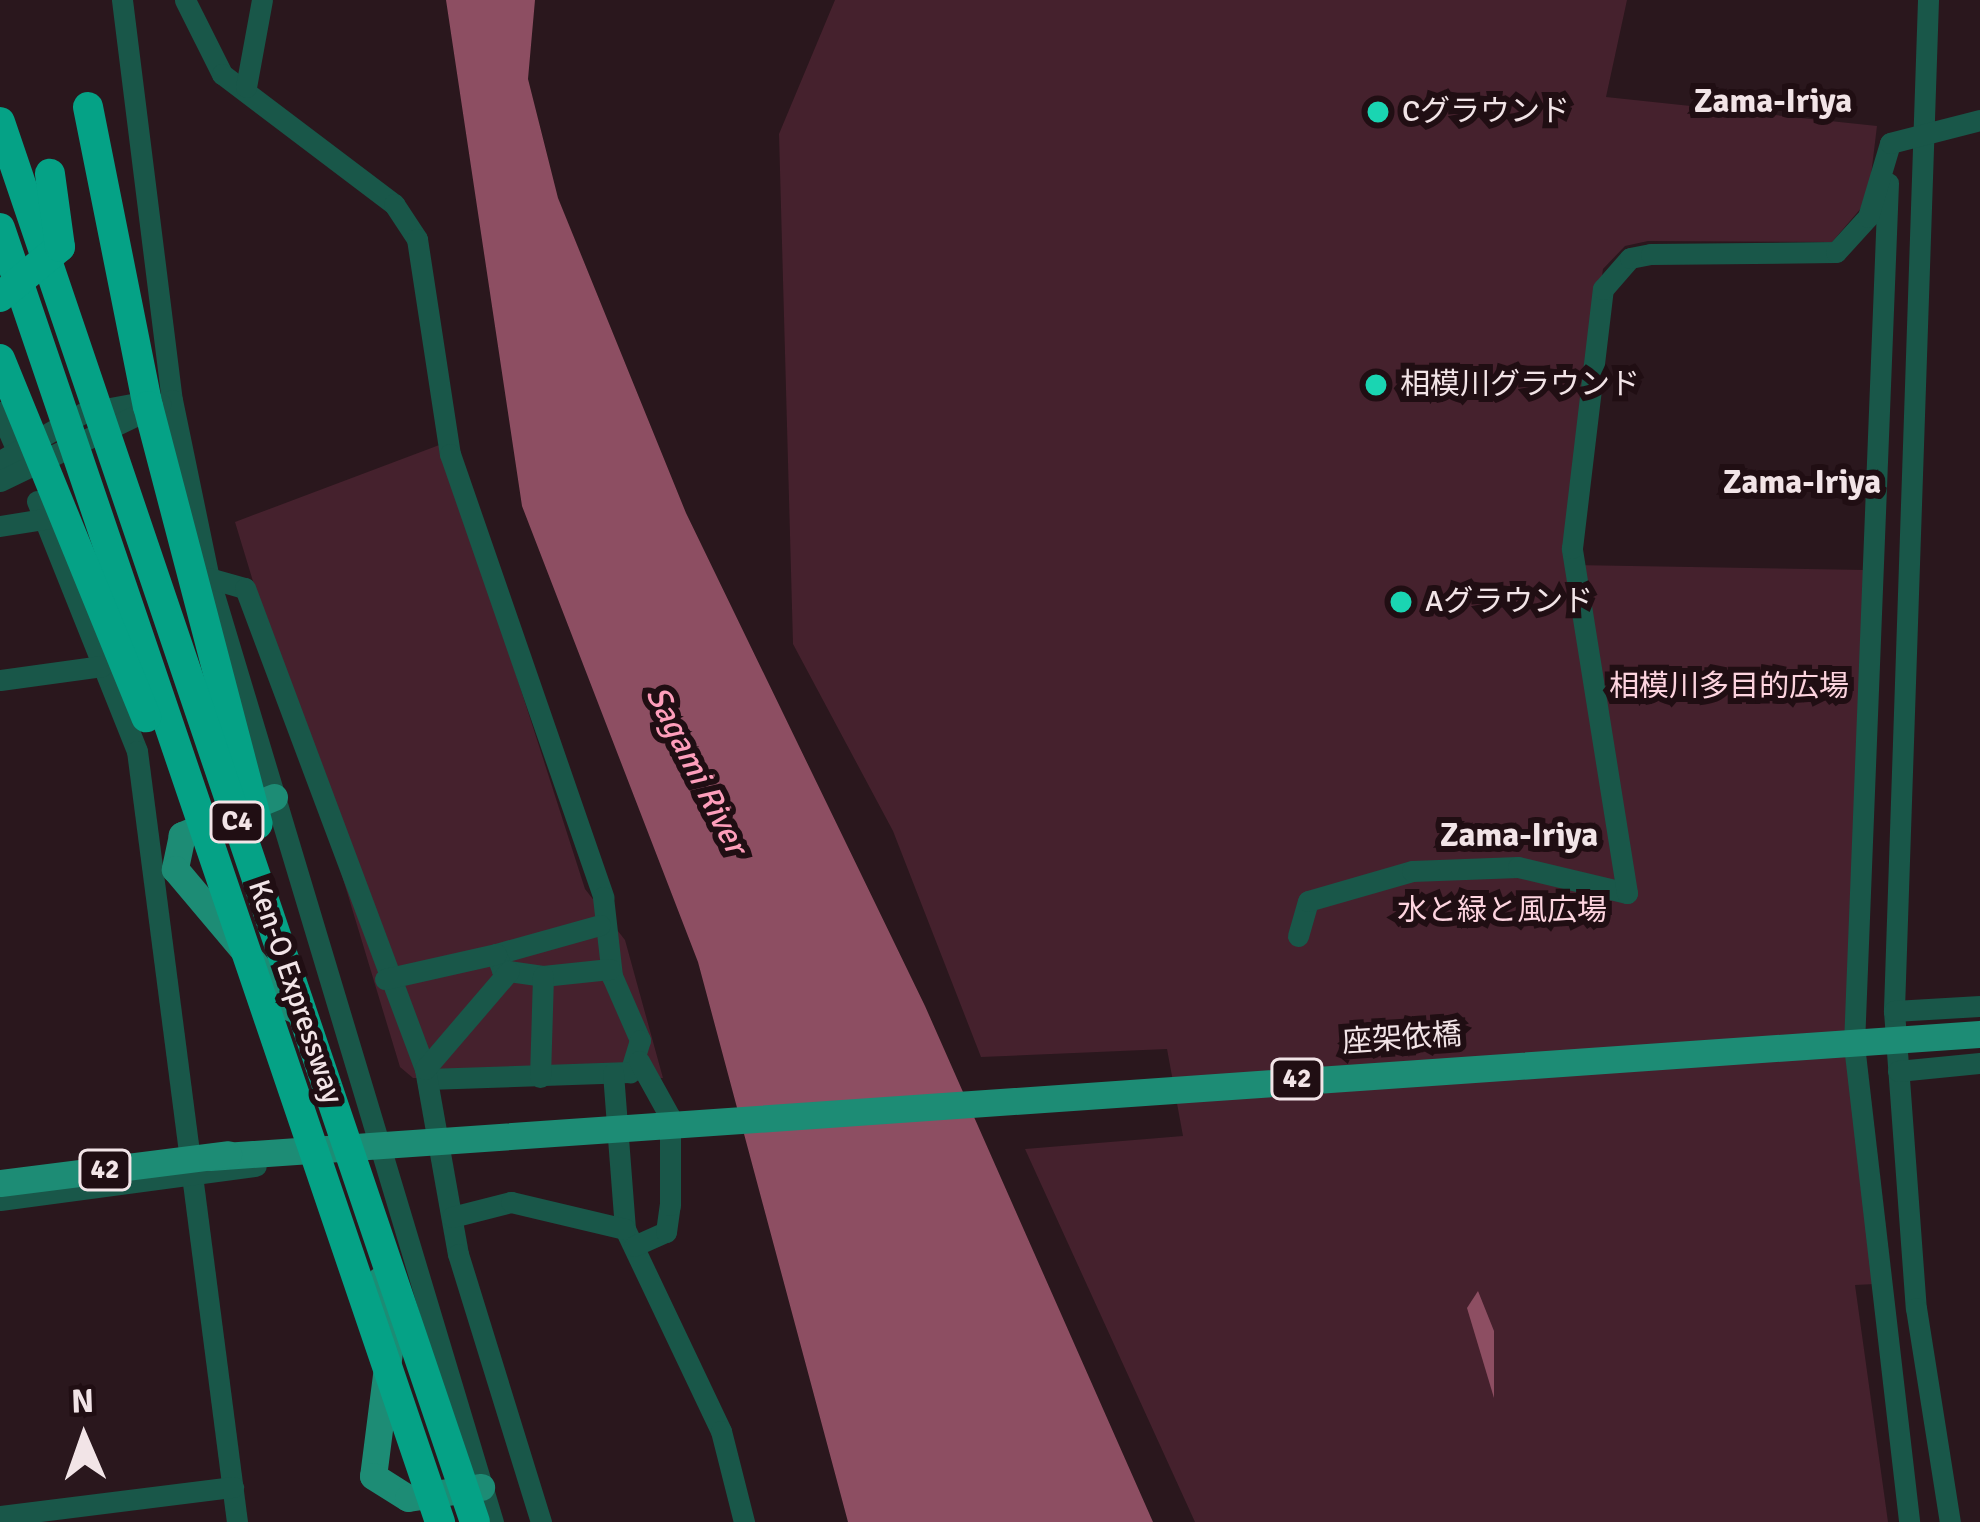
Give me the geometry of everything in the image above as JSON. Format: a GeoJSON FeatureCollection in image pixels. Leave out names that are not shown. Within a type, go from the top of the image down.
{"type":"FeatureCollection","features":[{"type":"Feature","properties":{"kind":"highway"},"geometry":{"type":"LineString","coordinates":[[88,107],[172,506],[332,1100]]}},
{"type":"Feature","properties":{"kind":"highway","name":"Ken-O Expressway"},"geometry":{"type":"LineString","coordinates":[[0,122],[475,1522]]}},
{"type":"Feature","properties":{"kind":"highway"},"geometry":{"type":"LineString","coordinates":[[0,260],[45,227],[50,174],[60,247],[0,298]]}},
{"type":"Feature","properties":{"kind":"highway","name":"Ken-O Expressway"},"geometry":{"type":"LineString","coordinates":[[0,228],[443,1509]]}},
{"type":"Feature","properties":{"kind":"highway"},"geometry":{"type":"LineString","coordinates":[[0,359],[273,1028]]}},
{"type":"Feature","properties":{"kind":"main road"},"geometry":{"type":"LineString","coordinates":[[274,797],[182,836],[175,868],[290,1003],[340,1145],[391,1336],[373,1476],[408,1498],[443,1509],[481,1487]]}},
{"type":"Feature","properties":{"kind":"main road","name":"座架依橋"},"geometry":{"type":"LineString","coordinates":[[0,1180],[340,1145],[1980,1034]]}},
{"type":"Feature","properties":{"kind":"street"},"geometry":{"type":"LineString","coordinates":[[122,0],[172,400],[209,578],[493,1522]]}},
{"type":"Feature","properties":{"kind":"street"},"geometry":{"type":"LineString","coordinates":[[185,0],[222,74],[246,87],[394,204],[417,239],[450,454],[603,897],[601,925],[610,969],[639,1061],[670,1117],[666,1232],[629,1238],[511,1202],[452,1217]]}},
{"type":"Feature","properties":{"kind":"street"},"geometry":{"type":"LineString","coordinates":[[246,87],[262,0]]}},
{"type":"Feature","properties":{"kind":"street"},"geometry":{"type":"LineString","coordinates":[[1928,0],[1894,1011],[1916,1308],[1950,1522]]}},
{"type":"Feature","properties":{"kind":"street"},"geometry":{"type":"LineString","coordinates":[[1298,935],[1308,901],[1412,871],[1518,867],[1608,895],[1630,890],[1573,548],[1596,305],[1630,258],[1836,252],[1868,218],[1890,143],[1926,126],[1980,120]]}},
{"type":"Feature","properties":{"kind":"street"},"geometry":{"type":"LineString","coordinates":[[1890,143],[1853,997],[1883,1362],[1909,1522]]}},
{"type":"Feature","properties":{"kind":"street"},"geometry":{"type":"LineString","coordinates":[[0,481],[13,459],[172,400]]}},
{"type":"Feature","properties":{"kind":"street"},"geometry":{"type":"LineString","coordinates":[[0,412],[13,459]]}},
{"type":"Feature","properties":{"kind":"street"},"geometry":{"type":"LineString","coordinates":[[0,526],[40,510],[137,751],[198,1161],[237,1522]]}},
{"type":"Feature","properties":{"kind":"street"},"geometry":{"type":"LineString","coordinates":[[209,578],[245,588],[385,979],[426,1074],[452,1217],[541,1522]]}},
{"type":"Feature","properties":{"kind":"street"},"geometry":{"type":"LineString","coordinates":[[0,680],[102,666]]}},
{"type":"Feature","properties":{"kind":"street"},"geometry":{"type":"LineString","coordinates":[[385,979],[503,963],[601,925]]}},
{"type":"Feature","properties":{"kind":"street"},"geometry":{"type":"LineString","coordinates":[[503,963],[543,976],[610,969]]}},
{"type":"Feature","properties":{"kind":"street"},"geometry":{"type":"LineString","coordinates":[[426,1074],[503,963]]}},
{"type":"Feature","properties":{"kind":"street"},"geometry":{"type":"LineString","coordinates":[[540,1077],[543,976]]}},
{"type":"Feature","properties":{"kind":"street"},"geometry":{"type":"LineString","coordinates":[[1894,1011],[1980,1006]]}},
{"type":"Feature","properties":{"kind":"street"},"geometry":{"type":"LineString","coordinates":[[426,1074],[540,1077],[613,1073],[639,1061]]}},
{"type":"Feature","properties":{"kind":"street"},"geometry":{"type":"LineString","coordinates":[[1898,1071],[1980,1063]]}},
{"type":"Feature","properties":{"kind":"street"},"geometry":{"type":"LineString","coordinates":[[613,1073],[629,1238],[722,1431],[744,1522]]}},
{"type":"Feature","properties":{"kind":"street"},"geometry":{"type":"LineString","coordinates":[[0,1200],[376,1131]]}},
{"type":"Feature","properties":{"kind":"street"},"geometry":{"type":"LineString","coordinates":[[198,1161],[382,1156]]}},
{"type":"Feature","properties":{"kind":"street"},"geometry":{"type":"LineString","coordinates":[[0,1516],[233,1487]]}},
{"type":"Feature","properties":{"kind":"green space","name":"水と緑と風広場"},"geometry":{"type":"Polygon","coordinates":[[[835,0],[1627,0],[1606,97],[1877,126],[1868,200],[1832,242],[1648,241],[1625,246],[1603,269],[1570,496],[1572,565],[1866,570],[1853,960],[1875,1284],[1855,1285],[1888,1522],[1195,1522],[1025,1149],[1183,1136],[1167,1049],[981,1057],[893,831],[793,644],[779,134],[835,0]]]}},
{"type":"Feature","properties":{"kind":"green space"},"geometry":{"type":"Polygon","coordinates":[[[442,444],[585,889],[625,940],[663,1078],[413,1078],[400,1067],[235,522],[442,444]]]}},
{"type":"Feature","properties":{"kind":"water","name":"Sagami River"},"geometry":{"type":"Polygon","coordinates":[[[446,0],[535,0],[528,79],[558,198],[686,513],[925,1006],[1153,1522],[848,1522],[698,962],[522,506],[446,0]]]}},
{"type":"Feature","properties":{"kind":"water"},"geometry":{"type":"Polygon","coordinates":[[[1478,1291],[1494,1331],[1494,1398],[1467,1308],[1478,1291]]]}},
{"type":"Feature","properties":{"kind":"place","name":"Cグラウンド"},"geometry":{"type":"Point","coordinates":[1378,112]}},
{"type":"Feature","properties":{"kind":"place","name":"相模川グラウンド"},"geometry":{"type":"Point","coordinates":[1376,385]}},
{"type":"Feature","properties":{"kind":"place","name":"Aグラウンド"},"geometry":{"type":"Point","coordinates":[1401,602]}},
{"type":"Feature","properties":{"kind":"district","name":"Zama-Iriya"},"geometry":{"type":"Point","coordinates":[1773,102]}},
{"type":"Feature","properties":{"kind":"district","name":"Zama-Iriya"},"geometry":{"type":"Point","coordinates":[1802,483]}},
{"type":"Feature","properties":{"kind":"district","name":"Zama-Iriya"},"geometry":{"type":"Point","coordinates":[1519,836]}},
{"type":"Feature","properties":{"kind":"park label","name":"相模川多目的広場"},"geometry":{"type":"Point","coordinates":[1729,687]}}]}
